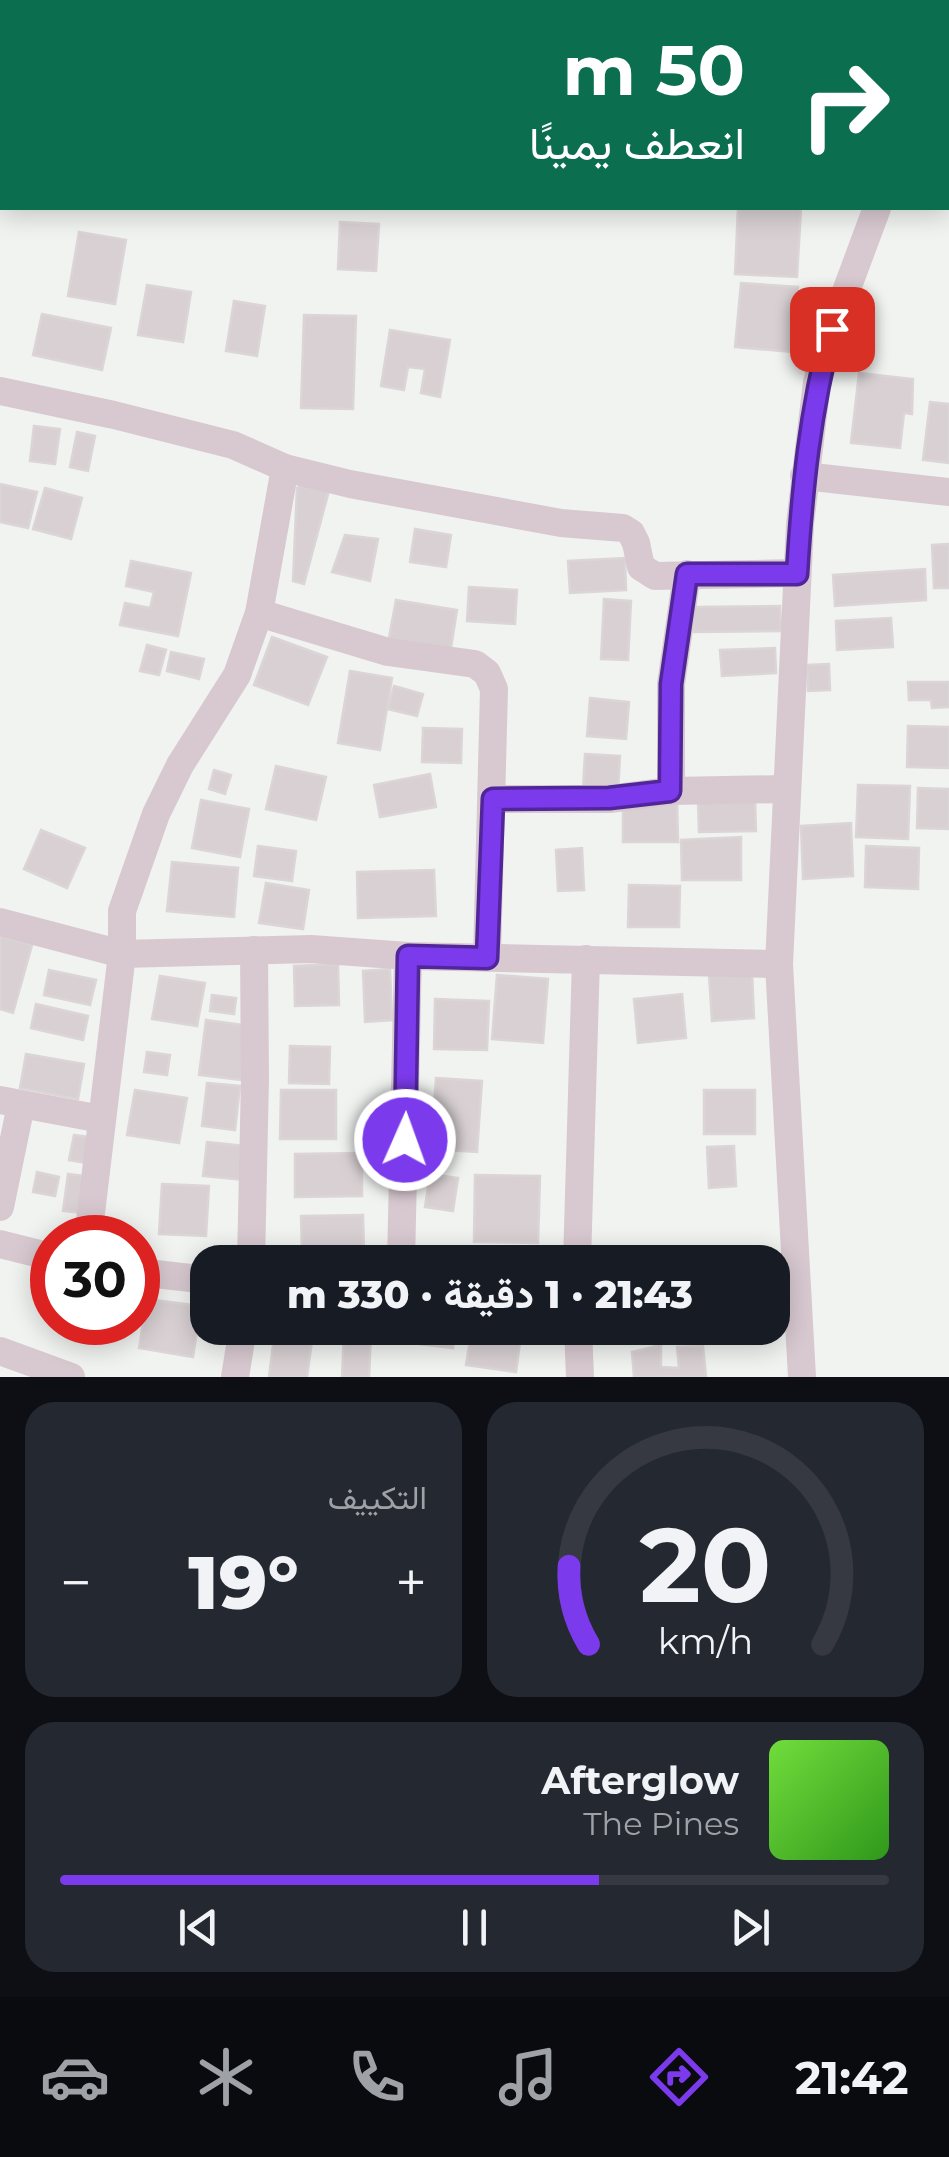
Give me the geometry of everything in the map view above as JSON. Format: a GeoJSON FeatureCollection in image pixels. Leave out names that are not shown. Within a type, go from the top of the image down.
{"type":"FeatureCollection","features":[{"type":"Feature","properties":{"kind":"street"},"geometry":{"type":"LineString","coordinates":[[802,1377],[779,964],[797,574],[804,476],[817,382],[832,329],[876,210]]}},
{"type":"Feature","properties":{"kind":"street"},"geometry":{"type":"LineString","coordinates":[[0,391],[233,445],[285,468],[491,512],[623,528],[636,543],[639,561],[646,572],[655,576],[797,574]]}},
{"type":"Feature","properties":{"kind":"street"},"geometry":{"type":"LineString","coordinates":[[91,1215],[122,954],[122,912],[144,844],[180,764],[237,675],[259,613],[285,468]]}},
{"type":"Feature","properties":{"kind":"street"},"geometry":{"type":"LineString","coordinates":[[804,476],[949,492]]}},
{"type":"Feature","properties":{"kind":"street"},"geometry":{"type":"LineString","coordinates":[[670,791],[671,684],[687,574]]}},
{"type":"Feature","properties":{"kind":"street"},"geometry":{"type":"LineString","coordinates":[[259,613],[388,652],[474,664],[487,674],[494,689],[487,958]]}},
{"type":"Feature","properties":{"kind":"street"},"geometry":{"type":"LineString","coordinates":[[493,799],[785,789]]}},
{"type":"Feature","properties":{"kind":"street"},"geometry":{"type":"LineString","coordinates":[[0,922],[122,954],[311,949],[408,956],[779,964]]}},
{"type":"Feature","properties":{"kind":"street"},"geometry":{"type":"LineString","coordinates":[[251,1245],[254,950]]}},
{"type":"Feature","properties":{"kind":"street"},"geometry":{"type":"LineString","coordinates":[[401,1245],[408,956]]}},
{"type":"Feature","properties":{"kind":"street"},"geometry":{"type":"LineString","coordinates":[[578,1245],[586,958]]}},
{"type":"Feature","properties":{"kind":"street"},"geometry":{"type":"LineString","coordinates":[[0,1208],[10,1103],[101,1119]]}},
{"type":"Feature","properties":{"kind":"street"},"geometry":{"type":"LineString","coordinates":[[0,1244],[30,1252]]}},
{"type":"Feature","properties":{"kind":"street"},"geometry":{"type":"LineString","coordinates":[[160,1275],[190,1278]]}},
{"type":"Feature","properties":{"kind":"street"},"geometry":{"type":"LineString","coordinates":[[235,1377],[240,1345]]}},
{"type":"Feature","properties":{"kind":"street"},"geometry":{"type":"LineString","coordinates":[[579,1345],[580,1377]]}},
{"type":"Feature","properties":{"kind":"street"},"geometry":{"type":"LineString","coordinates":[[0,1351],[71,1377]]}},
{"type":"Feature","properties":{"kind":"building"},"geometry":{"type":"Polygon","coordinates":[[[738,210],[801,210],[797,277],[735,274],[738,210]]]}},
{"type":"Feature","properties":{"kind":"building"},"geometry":{"type":"Polygon","coordinates":[[[340,222],[379,224],[376,271],[338,269],[340,222]]]}},
{"type":"Feature","properties":{"kind":"building"},"geometry":{"type":"Polygon","coordinates":[[[79,232],[126,240],[115,304],[68,296],[79,232]]]}},
{"type":"Feature","properties":{"kind":"building"},"geometry":{"type":"Polygon","coordinates":[[[741,283],[798,287],[792,352],[735,347],[741,283]]]}},
{"type":"Feature","properties":{"kind":"building"},"geometry":{"type":"Polygon","coordinates":[[[147,285],[191,292],[183,342],[138,335],[147,285]]]}},
{"type":"Feature","properties":{"kind":"building"},"geometry":{"type":"Polygon","coordinates":[[[234,301],[265,306],[257,356],[226,351],[234,301]]]}},
{"type":"Feature","properties":{"kind":"building"},"geometry":{"type":"Polygon","coordinates":[[[42,314],[111,328],[102,370],[33,355],[42,314]]]}},
{"type":"Feature","properties":{"kind":"building"},"geometry":{"type":"Polygon","coordinates":[[[304,315],[356,316],[353,409],[301,408],[304,315]]]}},
{"type":"Feature","properties":{"kind":"building"},"geometry":{"type":"Polygon","coordinates":[[[390,330],[450,340],[440,397],[421,393],[425,369],[408,367],[404,390],[381,386],[390,330]]]}},
{"type":"Feature","properties":{"kind":"building"},"geometry":{"type":"Polygon","coordinates":[[[859,373],[913,379],[912,414],[904,413],[900,448],[851,443],[859,373]]]}},
{"type":"Feature","properties":{"kind":"building"},"geometry":{"type":"Polygon","coordinates":[[[930,402],[949,404],[949,463],[923,460],[930,402]]]}},
{"type":"Feature","properties":{"kind":"building"},"geometry":{"type":"Polygon","coordinates":[[[34,426],[60,429],[55,464],[30,461],[34,426]]]}},
{"type":"Feature","properties":{"kind":"building"},"geometry":{"type":"Polygon","coordinates":[[[77,432],[95,436],[88,471],[70,467],[77,432]]]}},
{"type":"Feature","properties":{"kind":"building"},"geometry":{"type":"Polygon","coordinates":[[[310,476],[331,483],[304,584],[293,581],[297,488],[310,476]]]}},
{"type":"Feature","properties":{"kind":"building"},"geometry":{"type":"Polygon","coordinates":[[[0,484],[37,492],[28,528],[0,522],[0,484]]]}},
{"type":"Feature","properties":{"kind":"building"},"geometry":{"type":"Polygon","coordinates":[[[45,488],[82,498],[71,539],[33,529],[45,488]]]}},
{"type":"Feature","properties":{"kind":"building"},"geometry":{"type":"Polygon","coordinates":[[[415,529],[451,535],[446,567],[410,562],[415,529]]]}},
{"type":"Feature","properties":{"kind":"building"},"geometry":{"type":"Polygon","coordinates":[[[345,535],[378,539],[370,581],[332,572],[345,535]]]}},
{"type":"Feature","properties":{"kind":"building"},"geometry":{"type":"Polygon","coordinates":[[[949,544],[949,588],[934,588],[932,545],[949,544]]]}},
{"type":"Feature","properties":{"kind":"building"},"geometry":{"type":"Polygon","coordinates":[[[625,558],[626,590],[570,593],[568,561],[625,558]]]}},
{"type":"Feature","properties":{"kind":"building"},"geometry":{"type":"Polygon","coordinates":[[[131,561],[191,573],[178,636],[120,625],[125,603],[150,608],[154,592],[126,586],[131,561]]]}},
{"type":"Feature","properties":{"kind":"building"},"geometry":{"type":"Polygon","coordinates":[[[925,569],[926,600],[835,606],[833,575],[925,569]]]}},
{"type":"Feature","properties":{"kind":"building"},"geometry":{"type":"Polygon","coordinates":[[[469,587],[517,590],[515,624],[467,621],[469,587]]]}},
{"type":"Feature","properties":{"kind":"building"},"geometry":{"type":"Polygon","coordinates":[[[604,599],[631,601],[628,660],[601,659],[604,599]]]}},
{"type":"Feature","properties":{"kind":"building"},"geometry":{"type":"Polygon","coordinates":[[[396,600],[457,610],[450,654],[388,643],[396,600]]]}},
{"type":"Feature","properties":{"kind":"building"},"geometry":{"type":"Polygon","coordinates":[[[780,606],[781,631],[694,632],[693,607],[780,606]]]}},
{"type":"Feature","properties":{"kind":"building"},"geometry":{"type":"Polygon","coordinates":[[[891,618],[893,647],[837,650],[836,621],[891,618]]]}},
{"type":"Feature","properties":{"kind":"building"},"geometry":{"type":"Polygon","coordinates":[[[272,637],[327,657],[308,705],[254,685],[272,637]]]}},
{"type":"Feature","properties":{"kind":"building"},"geometry":{"type":"Polygon","coordinates":[[[147,645],[166,650],[159,675],[140,671],[147,645]]]}},
{"type":"Feature","properties":{"kind":"building"},"geometry":{"type":"Polygon","coordinates":[[[775,648],[776,673],[722,676],[720,650],[775,648]]]}},
{"type":"Feature","properties":{"kind":"building"},"geometry":{"type":"Polygon","coordinates":[[[171,652],[204,659],[199,679],[167,671],[171,652]]]}},
{"type":"Feature","properties":{"kind":"building"},"geometry":{"type":"Polygon","coordinates":[[[829,664],[830,690],[808,691],[807,665],[829,664]]]}},
{"type":"Feature","properties":{"kind":"building"},"geometry":{"type":"Polygon","coordinates":[[[350,671],[392,678],[380,750],[338,743],[350,671]]]}},
{"type":"Feature","properties":{"kind":"building"},"geometry":{"type":"Polygon","coordinates":[[[908,682],[949,682],[949,707],[932,708],[931,700],[909,700],[908,682]]]}},
{"type":"Feature","properties":{"kind":"building"},"geometry":{"type":"Polygon","coordinates":[[[394,686],[423,694],[417,716],[388,709],[394,686]]]}},
{"type":"Feature","properties":{"kind":"building"},"geometry":{"type":"Polygon","coordinates":[[[590,698],[629,702],[626,739],[587,736],[590,698]]]}},
{"type":"Feature","properties":{"kind":"building"},"geometry":{"type":"Polygon","coordinates":[[[908,726],[949,727],[949,768],[907,767],[908,726]]]}},
{"type":"Feature","properties":{"kind":"building"},"geometry":{"type":"Polygon","coordinates":[[[423,728],[462,729],[461,763],[422,762],[423,728]]]}},
{"type":"Feature","properties":{"kind":"building"},"geometry":{"type":"Polygon","coordinates":[[[585,754],[620,756],[618,791],[583,789],[585,754]]]}},
{"type":"Feature","properties":{"kind":"building"},"geometry":{"type":"Polygon","coordinates":[[[276,766],[326,777],[316,820],[266,809],[276,766]]]}},
{"type":"Feature","properties":{"kind":"building"},"geometry":{"type":"Polygon","coordinates":[[[214,770],[231,775],[225,794],[209,789],[214,770]]]}},
{"type":"Feature","properties":{"kind":"building"},"geometry":{"type":"Polygon","coordinates":[[[430,774],[436,807],[380,817],[374,785],[430,774]]]}},
{"type":"Feature","properties":{"kind":"building"},"geometry":{"type":"Polygon","coordinates":[[[858,785],[910,786],[908,839],[856,837],[858,785]]]}},
{"type":"Feature","properties":{"kind":"building"},"geometry":{"type":"Polygon","coordinates":[[[918,788],[949,789],[949,829],[917,828],[918,788]]]}},
{"type":"Feature","properties":{"kind":"building"},"geometry":{"type":"Polygon","coordinates":[[[677,798],[678,842],[623,842],[623,808],[677,798]]]}},
{"type":"Feature","properties":{"kind":"building"},"geometry":{"type":"Polygon","coordinates":[[[755,798],[756,831],[699,832],[698,800],[755,798]]]}},
{"type":"Feature","properties":{"kind":"building"},"geometry":{"type":"Polygon","coordinates":[[[201,800],[249,809],[240,857],[192,848],[201,800]]]}},
{"type":"Feature","properties":{"kind":"building"},"geometry":{"type":"Polygon","coordinates":[[[851,823],[853,876],[803,879],[801,826],[851,823]]]}},
{"type":"Feature","properties":{"kind":"building"},"geometry":{"type":"Polygon","coordinates":[[[41,830],[85,848],[67,888],[24,869],[41,830]]]}},
{"type":"Feature","properties":{"kind":"building"},"geometry":{"type":"Polygon","coordinates":[[[741,837],[741,880],[682,880],[681,840],[741,837]]]}},
{"type":"Feature","properties":{"kind":"building"},"geometry":{"type":"Polygon","coordinates":[[[258,846],[296,851],[292,881],[254,876],[258,846]]]}},
{"type":"Feature","properties":{"kind":"building"},"geometry":{"type":"Polygon","coordinates":[[[866,846],[919,848],[918,889],[865,887],[866,846]]]}},
{"type":"Feature","properties":{"kind":"building"},"geometry":{"type":"Polygon","coordinates":[[[582,848],[584,890],[558,891],[556,850],[582,848]]]}},
{"type":"Feature","properties":{"kind":"building"},"geometry":{"type":"Polygon","coordinates":[[[172,862],[238,868],[234,917],[167,911],[172,862]]]}},
{"type":"Feature","properties":{"kind":"building"},"geometry":{"type":"Polygon","coordinates":[[[434,870],[436,916],[358,918],[357,872],[434,870]]]}},
{"type":"Feature","properties":{"kind":"building"},"geometry":{"type":"Polygon","coordinates":[[[266,883],[309,890],[303,929],[259,923],[266,883]]]}},
{"type":"Feature","properties":{"kind":"building"},"geometry":{"type":"Polygon","coordinates":[[[629,885],[680,886],[679,927],[628,927],[629,885]]]}},
{"type":"Feature","properties":{"kind":"building"},"geometry":{"type":"Polygon","coordinates":[[[0,936],[32,945],[13,1013],[0,1009],[0,936]]]}},
{"type":"Feature","properties":{"kind":"building"},"geometry":{"type":"Polygon","coordinates":[[[338,964],[339,1005],[295,1006],[294,966],[338,964]]]}},
{"type":"Feature","properties":{"kind":"building"},"geometry":{"type":"Polygon","coordinates":[[[390,969],[392,1020],[365,1022],[363,971],[390,969]]]}},
{"type":"Feature","properties":{"kind":"building"},"geometry":{"type":"Polygon","coordinates":[[[49,970],[96,980],[90,1005],[44,995],[49,970]]]}},
{"type":"Feature","properties":{"kind":"building"},"geometry":{"type":"Polygon","coordinates":[[[752,972],[754,1018],[712,1021],[709,974],[752,972]]]}},
{"type":"Feature","properties":{"kind":"building"},"geometry":{"type":"Polygon","coordinates":[[[497,975],[548,979],[543,1043],[492,1039],[497,975]]]}},
{"type":"Feature","properties":{"kind":"building"},"geometry":{"type":"Polygon","coordinates":[[[160,976],[205,983],[197,1026],[152,1019],[160,976]]]}},
{"type":"Feature","properties":{"kind":"building"},"geometry":{"type":"Polygon","coordinates":[[[682,994],[686,1038],[638,1043],[634,999],[682,994]]]}},
{"type":"Feature","properties":{"kind":"building"},"geometry":{"type":"Polygon","coordinates":[[[212,995],[236,998],[234,1014],[210,1011],[212,995]]]}},
{"type":"Feature","properties":{"kind":"building"},"geometry":{"type":"Polygon","coordinates":[[[435,999],[489,1001],[487,1050],[434,1049],[435,999]]]}},
{"type":"Feature","properties":{"kind":"building"},"geometry":{"type":"Polygon","coordinates":[[[36,1004],[88,1016],[83,1040],[31,1028],[36,1004]]]}},
{"type":"Feature","properties":{"kind":"building"},"geometry":{"type":"Polygon","coordinates":[[[206,1020],[251,1026],[243,1080],[199,1075],[206,1020]]]}},
{"type":"Feature","properties":{"kind":"building"},"geometry":{"type":"Polygon","coordinates":[[[290,1046],[330,1047],[329,1084],[289,1083],[290,1046]]]}},
{"type":"Feature","properties":{"kind":"building"},"geometry":{"type":"Polygon","coordinates":[[[147,1052],[170,1055],[167,1075],[144,1072],[147,1052]]]}},
{"type":"Feature","properties":{"kind":"building"},"geometry":{"type":"Polygon","coordinates":[[[26,1054],[84,1064],[78,1099],[20,1088],[26,1054]]]}},
{"type":"Feature","properties":{"kind":"building"},"geometry":{"type":"Polygon","coordinates":[[[436,1078],[482,1081],[477,1152],[431,1149],[436,1078]]]}},
{"type":"Feature","properties":{"kind":"building"},"geometry":{"type":"Polygon","coordinates":[[[207,1083],[240,1086],[235,1130],[202,1126],[207,1083]]]}},
{"type":"Feature","properties":{"kind":"building"},"geometry":{"type":"Polygon","coordinates":[[[135,1090],[187,1098],[179,1143],[127,1135],[135,1090]]]}},
{"type":"Feature","properties":{"kind":"building"},"geometry":{"type":"Polygon","coordinates":[[[281,1090],[336,1090],[336,1139],[280,1139],[281,1090]]]}},
{"type":"Feature","properties":{"kind":"building"},"geometry":{"type":"Polygon","coordinates":[[[704,1090],[755,1090],[755,1134],[704,1134],[704,1090]]]}},
{"type":"Feature","properties":{"kind":"building"},"geometry":{"type":"Polygon","coordinates":[[[74,1135],[90,1137],[86,1163],[69,1160],[74,1135]]]}},
{"type":"Feature","properties":{"kind":"building"},"geometry":{"type":"Polygon","coordinates":[[[207,1142],[247,1146],[243,1180],[203,1176],[207,1142]]]}},
{"type":"Feature","properties":{"kind":"building"},"geometry":{"type":"Polygon","coordinates":[[[734,1146],[736,1186],[709,1188],[707,1147],[734,1146]]]}},
{"type":"Feature","properties":{"kind":"building"},"geometry":{"type":"Polygon","coordinates":[[[362,1153],[362,1196],[295,1197],[295,1154],[362,1153]]]}},
{"type":"Feature","properties":{"kind":"building"},"geometry":{"type":"Polygon","coordinates":[[[37,1172],[59,1177],[55,1196],[33,1192],[37,1172]]]}},
{"type":"Feature","properties":{"kind":"building"},"geometry":{"type":"Polygon","coordinates":[[[68,1174],[86,1176],[82,1213],[63,1211],[68,1174]]]}},
{"type":"Feature","properties":{"kind":"building"},"geometry":{"type":"Polygon","coordinates":[[[430,1174],[458,1178],[453,1211],[425,1207],[430,1174]]]}},
{"type":"Feature","properties":{"kind":"building"},"geometry":{"type":"Polygon","coordinates":[[[475,1175],[540,1176],[538,1243],[474,1242],[475,1175]]]}},
{"type":"Feature","properties":{"kind":"building"},"geometry":{"type":"Polygon","coordinates":[[[162,1184],[209,1186],[206,1236],[160,1234],[162,1184]]]}},
{"type":"Feature","properties":{"kind":"building"},"geometry":{"type":"Polygon","coordinates":[[[363,1215],[364,1245],[302,1245],[301,1216],[363,1215]]]}},
{"type":"Feature","properties":{"kind":"building"},"geometry":{"type":"Polygon","coordinates":[[[160,1301],[190,1305],[193,1357],[139,1348],[160,1345],[160,1301]]]}},
{"type":"Feature","properties":{"kind":"building"},"geometry":{"type":"Polygon","coordinates":[[[273,1345],[311,1345],[307,1377],[269,1377],[273,1345]]]}},
{"type":"Feature","properties":{"kind":"building"},"geometry":{"type":"Polygon","coordinates":[[[343,1345],[370,1345],[369,1377],[342,1377],[343,1345]]]}},
{"type":"Feature","properties":{"kind":"building"},"geometry":{"type":"Polygon","coordinates":[[[469,1345],[520,1345],[516,1372],[466,1365],[469,1345]]]}},
{"type":"Feature","properties":{"kind":"building"},"geometry":{"type":"Polygon","coordinates":[[[661,1345],[661,1367],[679,1368],[677,1347],[703,1346],[706,1377],[634,1377],[632,1352],[661,1345]]]}},
{"type":"Feature","properties":{"kind":"route"},"geometry":{"type":"LineString","coordinates":[[405,1140],[408,956],[487,958],[493,799],[609,798],[670,791],[671,684],[687,574],[797,574],[804,476],[817,382],[832,329]]}}]}
